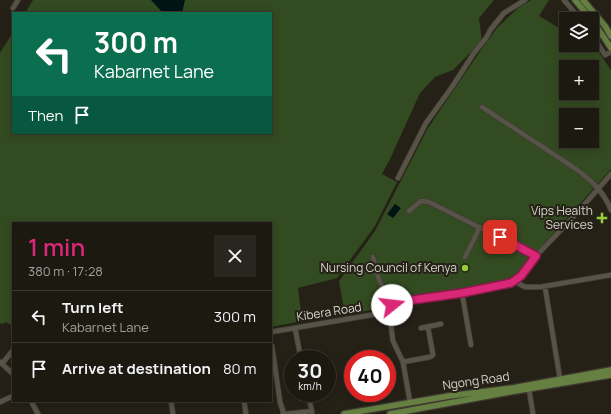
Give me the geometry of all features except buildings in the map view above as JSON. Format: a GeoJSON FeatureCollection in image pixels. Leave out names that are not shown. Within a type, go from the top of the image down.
{"type":"FeatureCollection","features":[{"type":"Feature","properties":{"kind":"main road"},"geometry":{"type":"LineString","coordinates":[[575,0],[585,12]]}},
{"type":"Feature","properties":{"kind":"main road"},"geometry":{"type":"LineString","coordinates":[[583,0],[605,26],[611,36]]}},
{"type":"Feature","properties":{"kind":"main road"},"geometry":{"type":"LineString","coordinates":[[599,31],[611,48]]}},
{"type":"Feature","properties":{"kind":"main road","name":"Ngong Road"},"geometry":{"type":"LineString","coordinates":[[344,414],[449,396],[513,388],[611,370]]}},
{"type":"Feature","properties":{"kind":"main road","name":"Ngong Road"},"geometry":{"type":"LineString","coordinates":[[390,414],[611,375]]}},
{"type":"Feature","properties":{"kind":"main road"},"geometry":{"type":"LineString","coordinates":[[449,396],[453,400],[450,403]]}},
{"type":"Feature","properties":{"kind":"street"},"geometry":{"type":"LineString","coordinates":[[13,8],[18,0]]}},
{"type":"Feature","properties":{"kind":"street"},"geometry":{"type":"LineString","coordinates":[[398,178],[426,123],[491,29],[504,13],[525,0]]}},
{"type":"Feature","properties":{"kind":"street"},"geometry":{"type":"LineString","coordinates":[[564,0],[574,12]]}},
{"type":"Feature","properties":{"kind":"street"},"geometry":{"type":"LineString","coordinates":[[605,26],[611,32]]}},
{"type":"Feature","properties":{"kind":"street"},"geometry":{"type":"LineString","coordinates":[[599,45],[605,55],[611,52]]}},
{"type":"Feature","properties":{"kind":"street"},"geometry":{"type":"LineString","coordinates":[[482,107],[590,180],[598,188],[609,204],[611,210]]}},
{"type":"Feature","properties":{"kind":"street"},"geometry":{"type":"LineString","coordinates":[[611,174],[577,213],[536,256],[521,276],[514,281],[529,288],[545,287],[611,275]]}},
{"type":"Feature","properties":{"kind":"street"},"geometry":{"type":"LineString","coordinates":[[409,211],[421,201],[429,202],[536,256]]}},
{"type":"Feature","properties":{"kind":"street"},"geometry":{"type":"LineString","coordinates":[[465,257],[480,227]]}},
{"type":"Feature","properties":{"kind":"street"},"geometry":{"type":"LineString","coordinates":[[373,257],[378,278],[390,310],[393,341],[403,362],[410,402]]}},
{"type":"Feature","properties":{"kind":"street","name":"Kibera Road"},"geometry":{"type":"LineString","coordinates":[[272,332],[390,310],[396,304],[405,301],[462,293],[514,281]]}},
{"type":"Feature","properties":{"kind":"street"},"geometry":{"type":"LineString","coordinates":[[545,287],[560,379]]}},
{"type":"Feature","properties":{"kind":"street"},"geometry":{"type":"LineString","coordinates":[[462,293],[471,345]]}},
{"type":"Feature","properties":{"kind":"street"},"geometry":{"type":"LineString","coordinates":[[421,328],[441,324]]}},
{"type":"Feature","properties":{"kind":"street"},"geometry":{"type":"LineString","coordinates":[[403,362],[430,357],[432,355],[428,326]]}},
{"type":"Feature","properties":{"kind":"street"},"geometry":{"type":"LineString","coordinates":[[295,328],[299,350]]}},
{"type":"Feature","properties":{"kind":"street"},"geometry":{"type":"LineString","coordinates":[[272,346],[280,402],[283,411],[282,414]]}},
{"type":"Feature","properties":{"kind":"street"},"geometry":{"type":"LineString","coordinates":[[12,351],[1,363],[12,373]]}},
{"type":"Feature","properties":{"kind":"street"},"geometry":{"type":"LineString","coordinates":[[529,389],[533,414]]}},
{"type":"Feature","properties":{"kind":"street"},"geometry":{"type":"LineString","coordinates":[[0,402],[12,396]]}},
{"type":"Feature","properties":{"kind":"street"},"geometry":{"type":"LineString","coordinates":[[32,402],[38,414]]}},
{"type":"Feature","properties":{"kind":"street"},"geometry":{"type":"LineString","coordinates":[[171,402],[173,414]]}},
{"type":"Feature","properties":{"kind":"street"},"geometry":{"type":"LineString","coordinates":[[244,402],[246,414]]}},
{"type":"Feature","properties":{"kind":"street"},"geometry":{"type":"LineString","coordinates":[[286,414],[312,412],[310,402]]}},
{"type":"Feature","properties":{"kind":"green space"},"geometry":{"type":"Polygon","coordinates":[[[33,0],[494,0],[479,18],[482,41],[453,70],[435,77],[420,93],[382,174],[397,182],[375,226],[337,278],[298,288],[302,321],[272,327],[272,222],[12,222],[12,325],[6,322],[2,324],[0,323],[0,53],[12,34],[12,134],[272,134],[272,12],[26,12],[33,0]]]}},
{"type":"Feature","properties":{"kind":"green space"},"geometry":{"type":"Polygon","coordinates":[[[531,0],[549,0],[539,16],[559,28],[559,52],[599,52],[611,70],[611,169],[542,246],[517,277],[511,281],[383,301],[382,308],[345,315],[339,281],[375,231],[428,128],[497,28],[518,8],[531,0]]]}},
{"type":"Feature","properties":{"kind":"shaded area"},"geometry":{"type":"Polygon","coordinates":[[[151,0],[185,0],[182,12],[162,12],[151,0]]]}},
{"type":"Feature","properties":{"kind":"shaded area"},"geometry":{"type":"Polygon","coordinates":[[[395,204],[401,208],[393,218],[387,214],[395,204]]]}},
{"type":"Feature","properties":{"kind":"place","name":"Vips Health Services"},"geometry":{"type":"Point","coordinates":[602,218]}},
{"type":"Feature","properties":{"kind":"place","name":"Nursing Council of Kenya"},"geometry":{"type":"Point","coordinates":[465,268]}},
{"type":"Feature","properties":{"kind":"route"},"geometry":{"type":"LineString","coordinates":[[392,305],[405,301],[468,292],[511,283],[521,276],[536,256],[500,237]]}}]}
